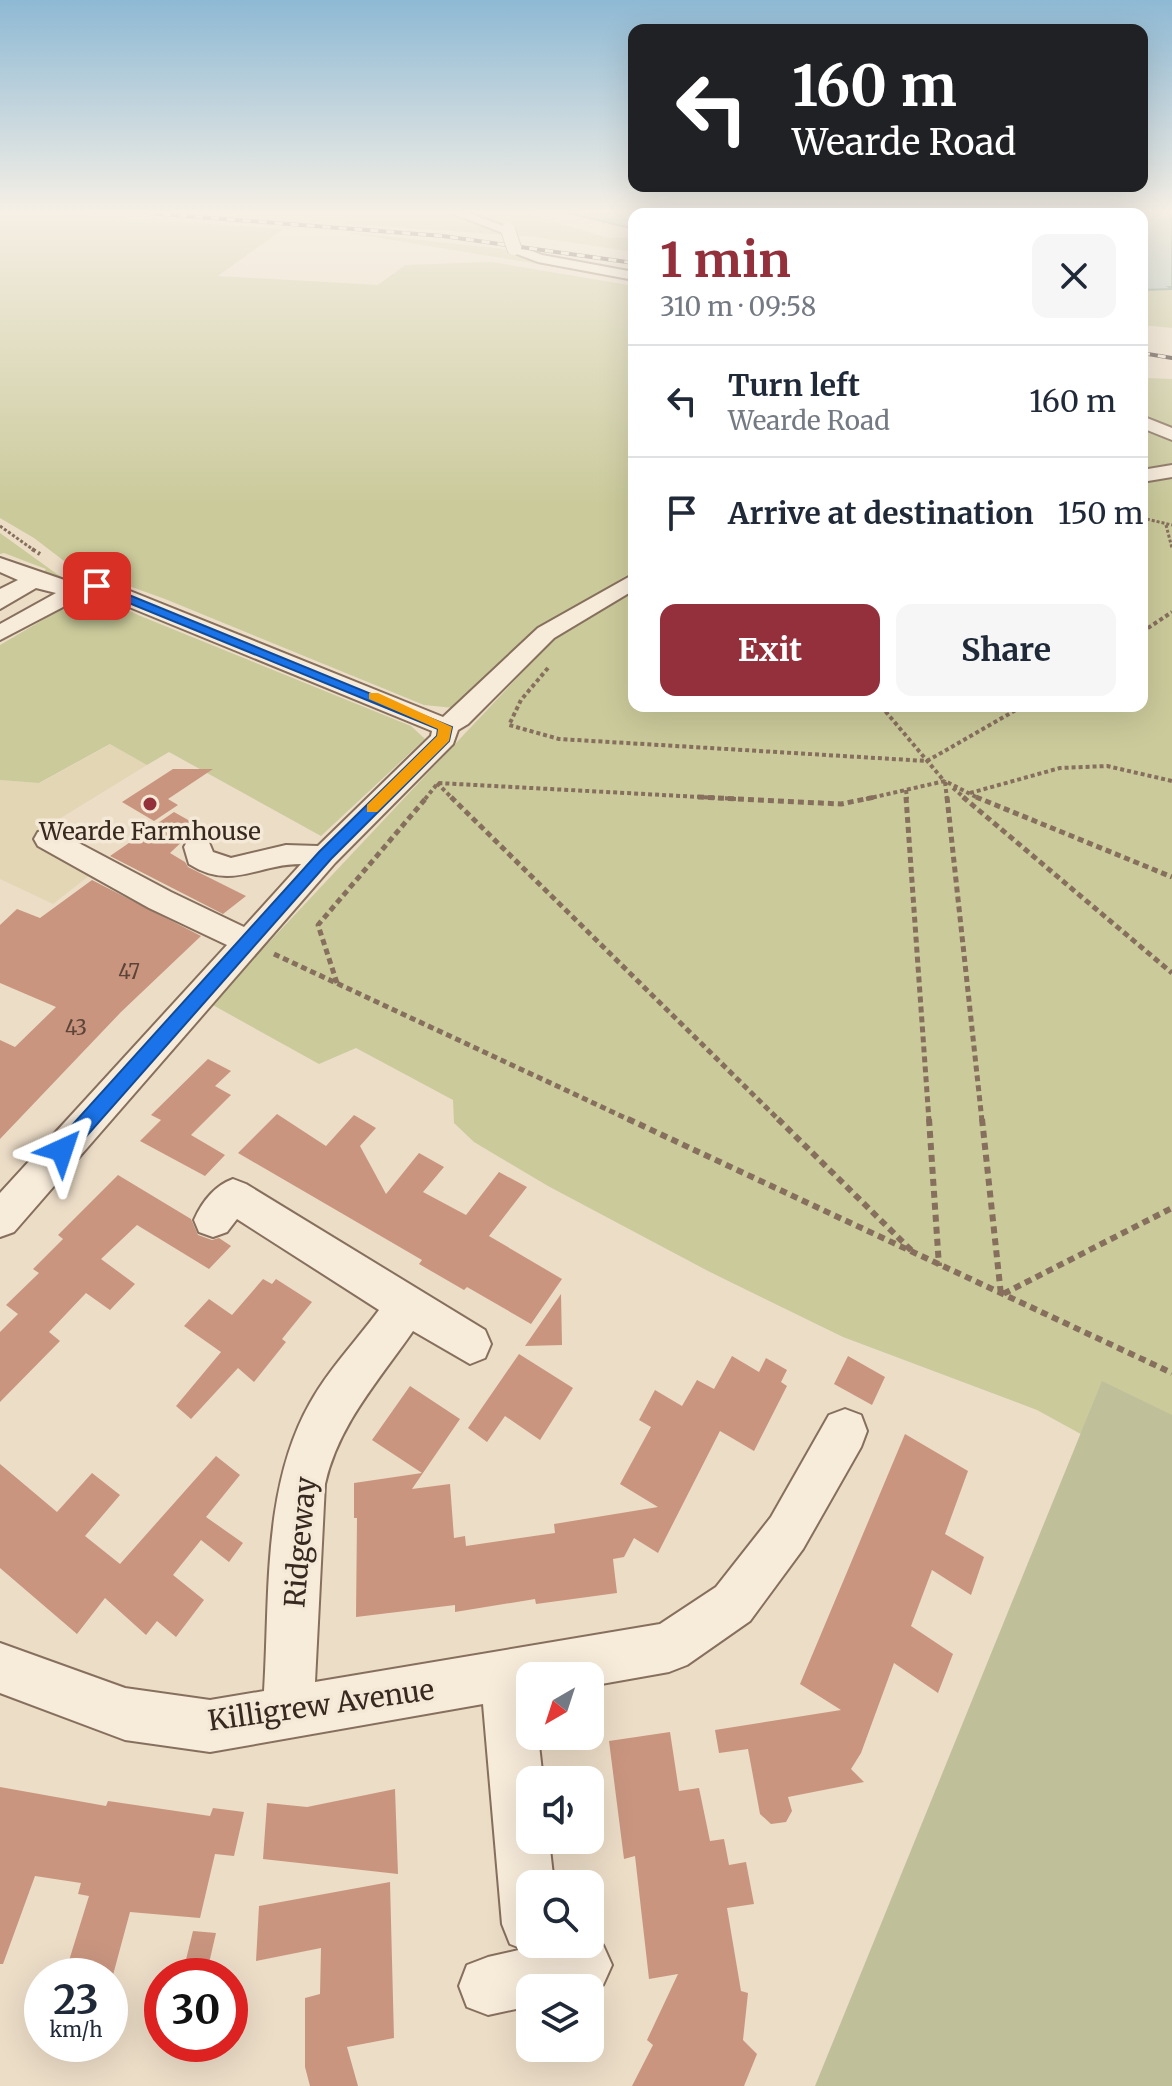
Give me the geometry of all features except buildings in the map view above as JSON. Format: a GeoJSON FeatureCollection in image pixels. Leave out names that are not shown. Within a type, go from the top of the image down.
{"type":"FeatureCollection","features":[{"type":"Feature","properties":{"kind":"street"},"geometry":{"type":"LineString","coordinates":[[1148,424],[1172,435]]}},
{"type":"Feature","properties":{"kind":"street"},"geometry":{"type":"LineString","coordinates":[[1148,475],[1172,471]]}},
{"type":"Feature","properties":{"kind":"street"},"geometry":{"type":"LineString","coordinates":[[0,564],[36,579],[86,588],[445,727]]}},
{"type":"Feature","properties":{"kind":"street"},"geometry":{"type":"LineString","coordinates":[[4,609],[36,579]]}},
{"type":"Feature","properties":{"kind":"street"},"geometry":{"type":"LineString","coordinates":[[445,727],[459,719],[546,633],[628,585]]}},
{"type":"Feature","properties":{"kind":"street"},"geometry":{"type":"LineString","coordinates":[[4,609],[86,588]]}},
{"type":"Feature","properties":{"kind":"street"},"geometry":{"type":"LineString","coordinates":[[0,1220],[325,856],[444,738],[445,727]]}},
{"type":"Feature","properties":{"kind":"street"},"geometry":{"type":"LineString","coordinates":[[48,839],[160,900],[248,942]]}},
{"type":"Feature","properties":{"kind":"street"},"geometry":{"type":"LineString","coordinates":[[198,847],[199,857],[209,865],[229,869],[286,856],[325,856]]}},
{"type":"Feature","properties":{"kind":"street"},"geometry":{"type":"LineString","coordinates":[[213,1220],[233,1196],[470,1344]]}},
{"type":"Feature","properties":{"kind":"street","name":"Ridgeway"},"geometry":{"type":"LineString","coordinates":[[288,1712],[296,1549],[302,1484],[309,1454],[326,1417],[407,1306]]}},
{"type":"Feature","properties":{"kind":"street","name":"Killigrew Avenue"},"geometry":{"type":"LineString","coordinates":[[0,1668],[125,1714],[210,1726],[669,1647],[733,1604],[787,1533],[845,1431]]}},
{"type":"Feature","properties":{"kind":"street"},"geometry":{"type":"LineString","coordinates":[[506,1677],[534,1959]]}},
{"type":"Feature","properties":{"kind":"path"},"geometry":{"type":"LineString","coordinates":[[1148,520],[1169,525],[1172,548]]}},
{"type":"Feature","properties":{"kind":"path"},"geometry":{"type":"LineString","coordinates":[[1148,628],[1172,612]]}},
{"type":"Feature","properties":{"kind":"path"},"geometry":{"type":"LineString","coordinates":[[549,667],[521,700],[509,725],[559,739],[927,761],[1013,712]]}},
{"type":"Feature","properties":{"kind":"path"},"geometry":{"type":"LineString","coordinates":[[886,712],[945,781],[1172,973]]}},
{"type":"Feature","properties":{"kind":"path"},"geometry":{"type":"LineString","coordinates":[[969,793],[1060,768],[1107,766],[1172,781]]}},
{"type":"Feature","properties":{"kind":"path"},"geometry":{"type":"LineString","coordinates":[[410,771],[438,783],[841,804],[945,781],[1172,877]]}},
{"type":"Feature","properties":{"kind":"path"},"geometry":{"type":"LineString","coordinates":[[945,781],[1001,1295]]}},
{"type":"Feature","properties":{"kind":"path"},"geometry":{"type":"LineString","coordinates":[[338,984],[318,925],[438,783]]}},
{"type":"Feature","properties":{"kind":"path"},"geometry":{"type":"LineString","coordinates":[[438,783],[918,1256]]}},
{"type":"Feature","properties":{"kind":"path"},"geometry":{"type":"LineString","coordinates":[[906,790],[939,1266]]}},
{"type":"Feature","properties":{"kind":"path"},"geometry":{"type":"LineString","coordinates":[[248,942],[1172,1373]]}},
{"type":"Feature","properties":{"kind":"path"},"geometry":{"type":"LineString","coordinates":[[1001,1295],[1172,1208]]}},
{"type":"Feature","properties":{"kind":"shaded area"},"geometry":{"type":"Polygon","coordinates":[[[111,744],[147,765],[38,832],[100,867],[53,904],[0,879],[0,780],[40,783],[111,744]]]}},
{"type":"Feature","properties":{"kind":"green space"},"geometry":{"type":"Polygon","coordinates":[[[0,310],[628,310],[628,575],[550,622],[454,708],[424,705],[165,599],[68,564],[34,538],[0,518],[0,310]]]}},
{"type":"Feature","properties":{"kind":"green space"},"geometry":{"type":"Polygon","coordinates":[[[1148,310],[1172,310],[1172,328],[1148,326],[1148,310]]]}},
{"type":"Feature","properties":{"kind":"green space"},"geometry":{"type":"Polygon","coordinates":[[[1148,378],[1172,379],[1172,430],[1148,419],[1148,378]]]}},
{"type":"Feature","properties":{"kind":"green space"},"geometry":{"type":"Polygon","coordinates":[[[1148,429],[1172,440],[1172,464],[1148,469],[1148,429]]]}},
{"type":"Feature","properties":{"kind":"green space"},"geometry":{"type":"Polygon","coordinates":[[[1172,477],[1172,1484],[1037,1410],[843,1337],[708,1271],[548,1186],[474,1142],[454,1123],[453,1100],[356,1048],[319,1064],[211,1004],[562,630],[628,595],[628,712],[1148,712],[1148,480],[1172,477]]]}},
{"type":"Feature","properties":{"kind":"green space"},"geometry":{"type":"Polygon","coordinates":[[[0,533],[68,582],[41,576],[46,569],[0,554],[0,533]]]}},
{"type":"Feature","properties":{"kind":"green space"},"geometry":{"type":"Polygon","coordinates":[[[96,594],[138,615],[411,726],[425,739],[321,836],[169,752],[147,765],[110,744],[39,783],[0,780],[0,645],[82,597],[96,594]]]}},
{"type":"Feature","properties":{"kind":"green space"},"geometry":{"type":"Polygon","coordinates":[[[1102,1381],[1172,1415],[1172,2086],[815,2086],[1102,1381]]]}},
{"type":"Feature","properties":{"kind":"railway"},"geometry":{"type":"LineString","coordinates":[[1148,354],[1172,358]]}},
{"type":"Feature","properties":{"kind":"slow traffic"},"geometry":{"type":"LineString","coordinates":[[372,809],[444,738],[445,727],[374,696]]}},
{"type":"Feature","properties":{"kind":"place","name":"Wearde Farmhouse"},"geometry":{"type":"Point","coordinates":[150,804]}},
{"type":"Feature","properties":{"kind":"route"},"geometry":{"type":"LineString","coordinates":[[62,1150],[325,856],[444,738],[445,727],[153,606],[97,586]]}}]}
